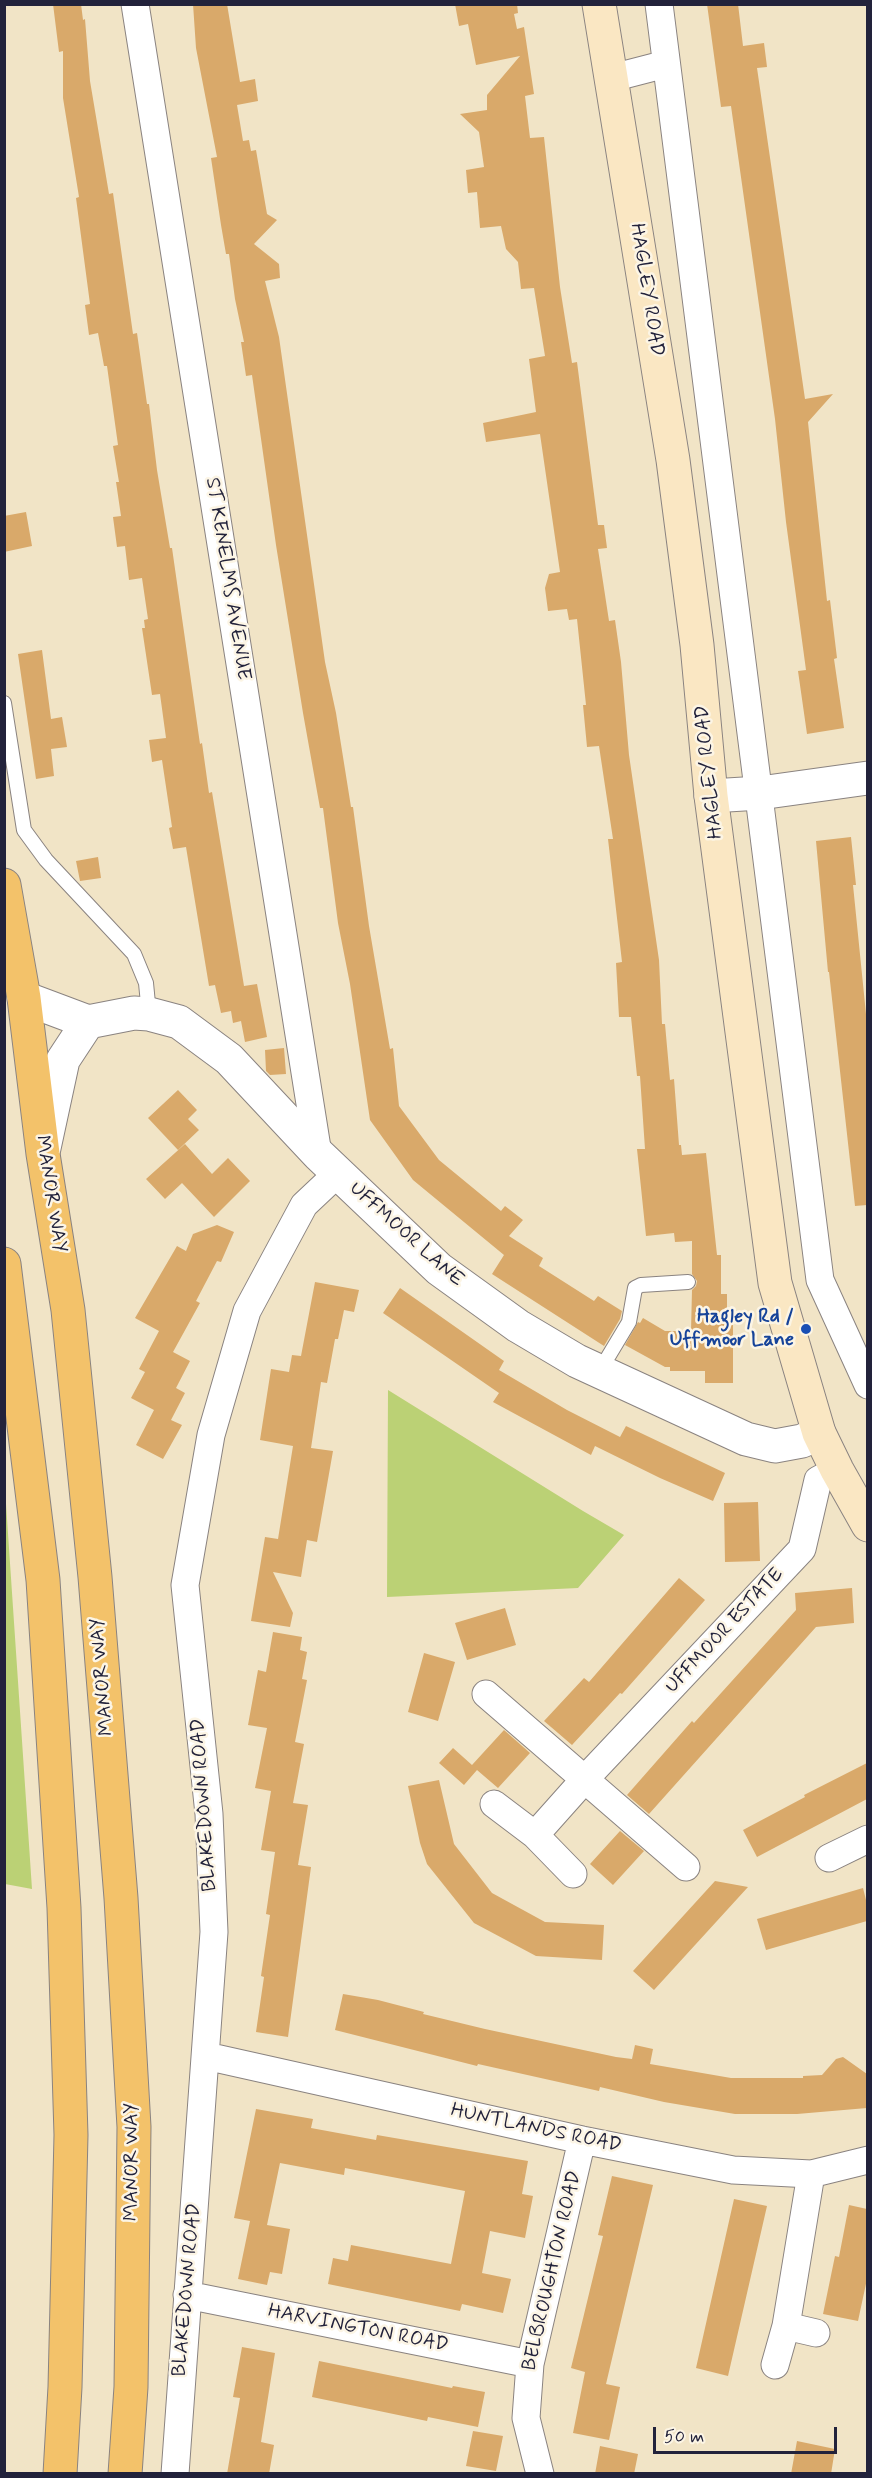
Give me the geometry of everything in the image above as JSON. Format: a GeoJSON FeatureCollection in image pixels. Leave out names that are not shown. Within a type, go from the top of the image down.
{"type":"FeatureCollection","features":[{"type":"Feature","properties":{"kind":"highway","name":"MANOR WAY"},"geometry":{"type":"LineString","coordinates":[[4,885],[24,998],[43,1154],[68,1310],[95,1577],[121,1898],[134,2127],[131,2386],[125,2474]]}},
{"type":"Feature","properties":{"kind":"highway"},"geometry":{"type":"LineString","coordinates":[[4,1264],[43,1580],[64,1908],[71,2135],[65,2387],[60,2474]]}},
{"type":"Feature","properties":{"kind":"main road","name":"HAGLEY ROAD"},"geometry":{"type":"LineString","coordinates":[[599,4],[673,460],[697,645],[711,796],[775,1283],[819,1432],[867,1525]]}},
{"type":"Feature","properties":{"kind":"street","name":"ST KENELMS AVENUE"},"geometry":{"type":"LineString","coordinates":[[135,4],[328,1164]]}},
{"type":"Feature","properties":{"kind":"street"},"geometry":{"type":"LineString","coordinates":[[659,4],[820,1280],[867,1385]]}},
{"type":"Feature","properties":{"kind":"street"},"geometry":{"type":"LineString","coordinates":[[612,78],[666,64]]}},
{"type":"Feature","properties":{"kind":"street"},"geometry":{"type":"LineString","coordinates":[[711,796],[760,793],[867,778]]}},
{"type":"Feature","properties":{"kind":"street"},"geometry":{"type":"LineString","coordinates":[[24,998],[88,1022],[63,1060],[43,1154]]}},
{"type":"Feature","properties":{"kind":"street","name":"UFFMOOR LANE"},"geometry":{"type":"LineString","coordinates":[[88,1022],[134,1013],[149,1014],[179,1022],[229,1059],[328,1164],[439,1269],[518,1326],[577,1361],[746,1439],[775,1446],[802,1441],[819,1432]]}},
{"type":"Feature","properties":{"kind":"street","name":"BLAKEDOWN ROAD"},"geometry":{"type":"LineString","coordinates":[[175,2474],[214,1932],[209,1814],[185,1585],[211,1435],[247,1311],[328,1164]]}},
{"type":"Feature","properties":{"kind":"street","name":"UFFMOOR ESTATE"},"geometry":{"type":"LineString","coordinates":[[535,1835],[802,1549],[818,1480],[837,1470]]}},
{"type":"Feature","properties":{"kind":"street"},"geometry":{"type":"LineString","coordinates":[[486,1694],[686,1868]]}},
{"type":"Feature","properties":{"kind":"street"},"geometry":{"type":"LineString","coordinates":[[494,1804],[535,1835],[573,1874]]}},
{"type":"Feature","properties":{"kind":"street"},"geometry":{"type":"LineString","coordinates":[[829,1858],[867,1839]]}},
{"type":"Feature","properties":{"kind":"street","name":"HUNTLANDS ROAD"},"geometry":{"type":"LineString","coordinates":[[206,2056],[582,2140],[734,2170],[812,2174],[867,2160]]}},
{"type":"Feature","properties":{"kind":"street","name":"BELBROUGHTON ROAD"},"geometry":{"type":"LineString","coordinates":[[540,2474],[526,2418],[530,2364],[582,2140]]}},
{"type":"Feature","properties":{"kind":"street"},"geometry":{"type":"LineString","coordinates":[[775,2365],[786,2326],[812,2174]]}},
{"type":"Feature","properties":{"kind":"street","name":"HARVINGTON ROAD"},"geometry":{"type":"LineString","coordinates":[[187,2295],[530,2364]]}},
{"type":"Feature","properties":{"kind":"street"},"geometry":{"type":"LineString","coordinates":[[786,2326],[816,2333]]}},
{"type":"Feature","properties":{"kind":"lane"},"geometry":{"type":"LineString","coordinates":[[4,703],[24,830],[46,860],[134,954],[146,983],[149,1014]]}},
{"type":"Feature","properties":{"kind":"lane"},"geometry":{"type":"LineString","coordinates":[[599,1372],[629,1322],[634,1288],[641,1285],[688,1282]]}},
{"type":"Feature","properties":{"kind":"green space"},"geometry":{"type":"Polygon","coordinates":[[[388,1390],[624,1535],[578,1588],[387,1597],[388,1390]]]}},
{"type":"Feature","properties":{"kind":"green space"},"geometry":{"type":"Polygon","coordinates":[[[5,1489],[32,1889],[5,1884],[5,1489]]]}},
{"type":"Feature","properties":{"kind":"building"},"geometry":{"type":"Polygon","coordinates":[[[53,4],[81,4],[83,20],[85,19],[90,81],[109,194],[113,193],[133,334],[137,333],[147,404],[149,404],[157,470],[170,548],[172,548],[200,744],[202,743],[209,793],[212,792],[244,986],[257,984],[267,1037],[245,1042],[241,1021],[233,1023],[231,1011],[221,1013],[215,985],[209,986],[186,847],[173,849],[162,760],[152,762],[149,740],[166,738],[160,694],[152,695],[142,628],[145,628],[144,620],[148,619],[142,578],[129,580],[125,546],[117,547],[113,517],[121,516],[116,482],[119,482],[113,446],[118,445],[107,366],[104,366],[98,333],[89,335],[85,305],[90,304],[76,198],[79,197],[63,98],[63,51],[59,52],[53,4]]]}},
{"type":"Feature","properties":{"kind":"building"},"geometry":{"type":"Polygon","coordinates":[[[193,4],[227,4],[240,82],[255,79],[258,101],[237,105],[243,141],[249,140],[251,151],[256,150],[267,214],[277,220],[254,244],[279,264],[280,278],[265,281],[279,337],[325,662],[336,713],[351,807],[353,807],[369,926],[390,1049],[393,1048],[399,1106],[439,1160],[501,1211],[505,1206],[523,1220],[509,1236],[543,1258],[539,1266],[594,1301],[598,1296],[622,1311],[620,1319],[604,1346],[492,1274],[504,1255],[413,1180],[370,1120],[350,984],[338,923],[323,808],[320,808],[303,713],[276,545],[252,375],[246,376],[241,342],[244,342],[229,254],[226,254],[221,225],[211,158],[217,157],[196,48],[193,4]]]}},
{"type":"Feature","properties":{"kind":"building"},"geometry":{"type":"Polygon","coordinates":[[[455,4],[517,4],[518,13],[514,14],[517,29],[524,27],[534,94],[525,96],[530,138],[544,137],[560,287],[572,363],[577,362],[598,525],[604,525],[607,548],[598,549],[609,621],[615,620],[621,662],[629,755],[659,960],[662,1024],[665,1024],[670,1080],[674,1079],[679,1145],[681,1145],[682,1155],[706,1153],[717,1255],[721,1255],[721,1294],[727,1294],[727,1315],[733,1315],[733,1383],[705,1383],[705,1371],[670,1371],[670,1367],[665,1367],[625,1345],[638,1322],[640,1323],[643,1318],[665,1331],[691,1331],[692,1290],[697,1281],[692,1274],[692,1241],[675,1242],[674,1233],[646,1236],[637,1149],[645,1149],[640,1076],[637,1076],[631,1017],[619,1017],[616,963],[622,962],[608,839],[613,839],[599,746],[587,747],[583,705],[586,705],[577,619],[569,620],[567,609],[548,611],[545,588],[549,574],[560,572],[540,434],[486,442],[483,423],[536,412],[529,359],[545,356],[534,288],[521,289],[518,262],[506,249],[501,226],[480,228],[477,192],[468,193],[466,170],[484,167],[479,132],[460,114],[487,110],[487,95],[520,56],[476,65],[468,24],[459,26],[455,4]]]}},
{"type":"Feature","properties":{"kind":"building"},"geometry":{"type":"Polygon","coordinates":[[[707,4],[738,4],[743,46],[764,43],[767,67],[757,68],[805,399],[833,394],[808,422],[827,601],[830,600],[837,658],[834,659],[844,728],[807,734],[798,671],[806,670],[775,419],[731,106],[721,107],[707,4]]]}},
{"type":"Feature","properties":{"kind":"building"},"geometry":{"type":"Polygon","coordinates":[[[26,512],[32,546],[4,552],[4,516],[26,512]]]}},
{"type":"Feature","properties":{"kind":"building"},"geometry":{"type":"Polygon","coordinates":[[[42,650],[51,719],[62,717],[67,747],[51,749],[54,776],[36,779],[18,654],[42,650]]]}},
{"type":"Feature","properties":{"kind":"building"},"geometry":{"type":"Polygon","coordinates":[[[851,837],[856,885],[853,885],[867,1024],[867,1205],[855,1206],[828,972],[816,841],[851,837]]]}},
{"type":"Feature","properties":{"kind":"building"},"geometry":{"type":"Polygon","coordinates":[[[98,857],[101,878],[80,881],[76,861],[98,857]]]}},
{"type":"Feature","properties":{"kind":"building"},"geometry":{"type":"Polygon","coordinates":[[[284,1048],[286,1074],[270,1075],[266,1071],[265,1050],[284,1048]]]}},
{"type":"Feature","properties":{"kind":"building"},"geometry":{"type":"Polygon","coordinates":[[[178,1090],[197,1110],[188,1119],[199,1130],[178,1150],[148,1118],[178,1090]]]}},
{"type":"Feature","properties":{"kind":"building"},"geometry":{"type":"Polygon","coordinates":[[[185,1144],[212,1174],[228,1158],[250,1181],[214,1217],[182,1183],[165,1199],[146,1179],[185,1144]]]}},
{"type":"Feature","properties":{"kind":"building"},"geometry":{"type":"Polygon","coordinates":[[[217,1225],[234,1232],[221,1262],[217,1261],[196,1301],[200,1303],[173,1352],[190,1361],[176,1388],[185,1393],[171,1420],[182,1425],[163,1459],[136,1445],[154,1410],[131,1398],[145,1372],[139,1369],[159,1331],[135,1318],[177,1246],[186,1251],[193,1234],[217,1225]]]}},
{"type":"Feature","properties":{"kind":"building"},"geometry":{"type":"Polygon","coordinates":[[[315,1282],[359,1290],[354,1312],[344,1310],[338,1339],[335,1339],[327,1383],[321,1382],[311,1448],[333,1451],[317,1542],[307,1540],[301,1577],[273,1572],[293,1613],[290,1627],[251,1621],[265,1537],[278,1539],[293,1446],[260,1440],[271,1369],[289,1372],[292,1355],[301,1356],[315,1282]]]}},
{"type":"Feature","properties":{"kind":"building"},"geometry":{"type":"Polygon","coordinates":[[[400,1288],[504,1361],[499,1370],[567,1410],[620,1437],[626,1426],[725,1473],[713,1501],[595,1446],[591,1455],[493,1402],[499,1393],[383,1313],[400,1288]]]}},
{"type":"Feature","properties":{"kind":"building"},"geometry":{"type":"Polygon","coordinates":[[[758,1502],[760,1561],[725,1562],[724,1503],[758,1502]]]}},
{"type":"Feature","properties":{"kind":"building"},"geometry":{"type":"Polygon","coordinates":[[[679,1578],[705,1600],[622,1694],[620,1693],[572,1745],[544,1721],[584,1678],[589,1682],[679,1578]]]}},
{"type":"Feature","properties":{"kind":"building"},"geometry":{"type":"Polygon","coordinates":[[[852,1588],[854,1623],[816,1627],[649,1814],[627,1795],[692,1721],[694,1723],[796,1610],[795,1593],[852,1588]]]}},
{"type":"Feature","properties":{"kind":"building"},"geometry":{"type":"Polygon","coordinates":[[[505,1608],[516,1645],[467,1660],[455,1623],[505,1608]]]}},
{"type":"Feature","properties":{"kind":"building"},"geometry":{"type":"Polygon","coordinates":[[[273,1632],[302,1637],[300,1650],[307,1652],[302,1679],[307,1680],[295,1742],[304,1744],[293,1803],[308,1805],[298,1865],[311,1867],[288,2037],[256,2032],[270,1915],[266,1914],[275,1852],[261,1850],[271,1791],[255,1788],[267,1728],[248,1725],[258,1670],[266,1672],[273,1632]]]}},
{"type":"Feature","properties":{"kind":"building"},"geometry":{"type":"Polygon","coordinates":[[[424,1653],[455,1662],[438,1721],[408,1712],[424,1653]]]}},
{"type":"Feature","properties":{"kind":"building"},"geometry":{"type":"Polygon","coordinates":[[[504,1730],[530,1753],[498,1788],[477,1770],[464,1785],[439,1763],[453,1748],[472,1765],[504,1730]]]}},
{"type":"Feature","properties":{"kind":"building"},"geometry":{"type":"Polygon","coordinates":[[[867,1763],[867,1799],[757,1857],[743,1830],[867,1763]]]}},
{"type":"Feature","properties":{"kind":"building"},"geometry":{"type":"Polygon","coordinates":[[[439,1780],[454,1844],[492,1893],[545,1922],[604,1925],[602,1960],[536,1956],[474,1923],[427,1864],[420,1843],[408,1786],[439,1780]]]}},
{"type":"Feature","properties":{"kind":"building"},"geometry":{"type":"Polygon","coordinates":[[[620,1831],[644,1851],[613,1885],[590,1864],[620,1831]]]}},
{"type":"Feature","properties":{"kind":"building"},"geometry":{"type":"Polygon","coordinates":[[[715,1881],[748,1887],[654,1990],[633,1971],[715,1881]]]}},
{"type":"Feature","properties":{"kind":"building"},"geometry":{"type":"Polygon","coordinates":[[[863,1888],[867,1904],[867,1921],[766,1950],[757,1919],[863,1888]]]}},
{"type":"Feature","properties":{"kind":"building"},"geometry":{"type":"Polygon","coordinates":[[[343,1994],[378,2000],[485,2029],[616,2057],[632,2059],[635,2045],[653,2049],[650,2064],[731,2078],[803,2078],[803,2076],[822,2075],[836,2059],[843,2057],[867,2074],[867,2108],[797,2114],[735,2114],[664,2102],[600,2087],[599,2091],[478,2064],[477,2066],[335,2030],[343,1994]]]}},
{"type":"Feature","properties":{"kind":"building"},"geometry":{"type":"Polygon","coordinates":[[[256,2109],[313,2119],[311,2128],[376,2140],[377,2135],[528,2161],[522,2194],[533,2196],[525,2238],[490,2231],[482,2273],[511,2279],[503,2313],[462,2304],[460,2311],[328,2284],[333,2258],[348,2261],[351,2245],[451,2264],[465,2191],[345,2168],[344,2175],[280,2163],[267,2225],[290,2229],[282,2274],[270,2272],[267,2285],[238,2279],[250,2221],[234,2218],[256,2109]]]}},
{"type":"Feature","properties":{"kind":"building"},"geometry":{"type":"Polygon","coordinates":[[[612,2176],[653,2185],[606,2384],[620,2387],[609,2440],[573,2433],[585,2372],[571,2368],[603,2236],[598,2235],[612,2176]]]}},
{"type":"Feature","properties":{"kind":"building"},"geometry":{"type":"Polygon","coordinates":[[[734,2199],[767,2206],[728,2376],[696,2368],[734,2199]]]}},
{"type":"Feature","properties":{"kind":"building"},"geometry":{"type":"Polygon","coordinates":[[[849,2205],[867,2209],[867,2279],[858,2321],[823,2314],[835,2256],[839,2257],[849,2205]]]}},
{"type":"Feature","properties":{"kind":"building"},"geometry":{"type":"Polygon","coordinates":[[[242,2347],[275,2353],[261,2442],[274,2445],[269,2474],[227,2474],[240,2398],[233,2397],[242,2347]]]}},
{"type":"Feature","properties":{"kind":"building"},"geometry":{"type":"Polygon","coordinates":[[[319,2361],[452,2388],[453,2386],[485,2392],[478,2427],[428,2417],[427,2421],[312,2397],[319,2361]]]}},
{"type":"Feature","properties":{"kind":"building"},"geometry":{"type":"Polygon","coordinates":[[[473,2431],[503,2436],[496,2471],[466,2466],[473,2431]]]}},
{"type":"Feature","properties":{"kind":"building"},"geometry":{"type":"Polygon","coordinates":[[[797,2441],[835,2449],[831,2474],[791,2474],[797,2441]]]}},
{"type":"Feature","properties":{"kind":"building"},"geometry":{"type":"Polygon","coordinates":[[[600,2446],[638,2454],[634,2474],[595,2474],[600,2446]]]}},
{"type":"Feature","properties":{"kind":"place","name":"Hagley Rd / Uffmoor Lane"},"geometry":{"type":"Point","coordinates":[806,1329]}}]}
